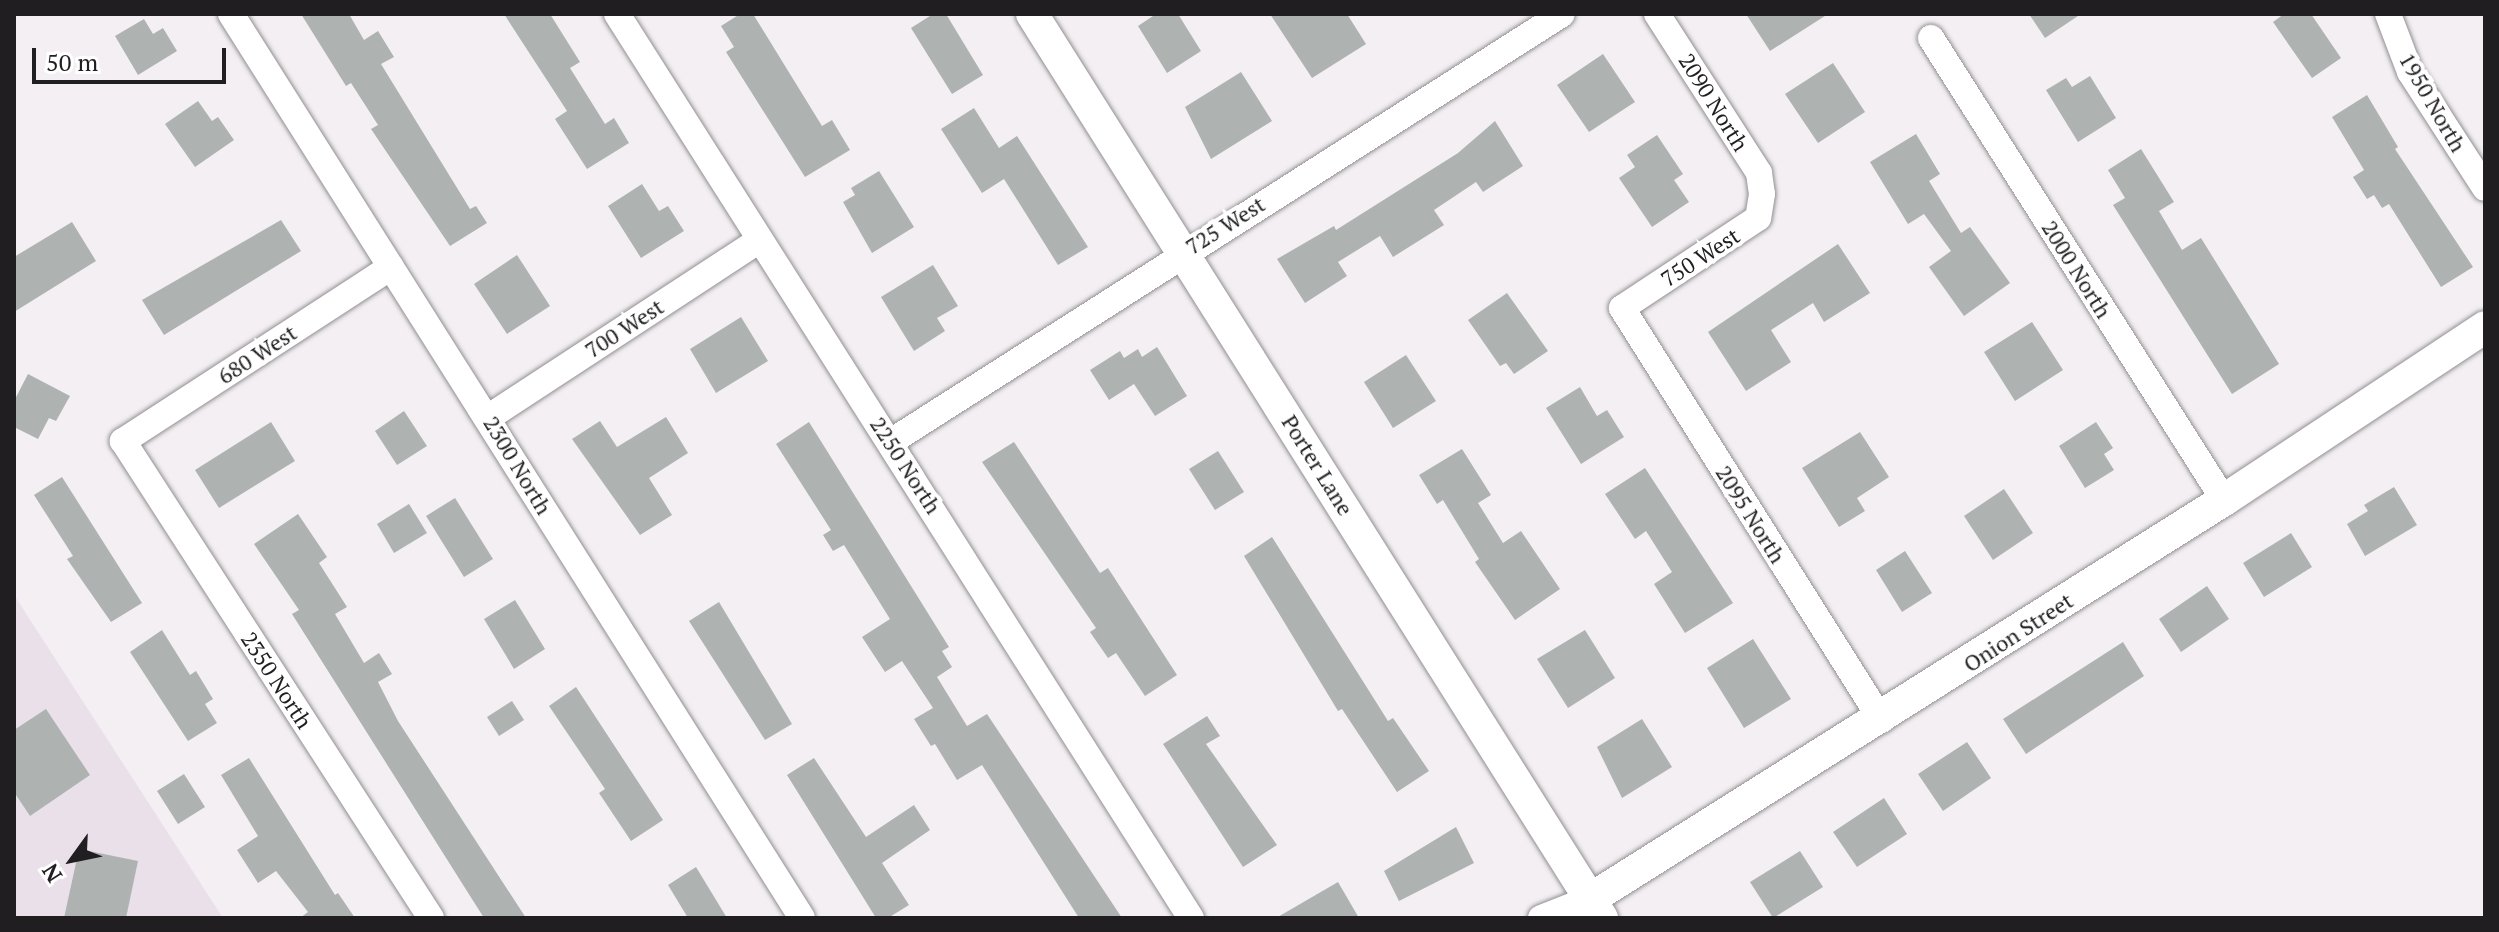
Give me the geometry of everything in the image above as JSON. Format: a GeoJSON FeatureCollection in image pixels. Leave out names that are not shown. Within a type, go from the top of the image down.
{"type":"FeatureCollection","features":[{"type":"Feature","properties":{"kind":"street","name":"2300 North"},"geometry":{"type":"LineString","coordinates":[[231,14],[489,417],[624,643],[802,918]]}},
{"type":"Feature","properties":{"kind":"street","name":"2250 North"},"geometry":{"type":"LineString","coordinates":[[617,14],[759,240],[892,441],[1191,918]]}},
{"type":"Feature","properties":{"kind":"street","name":"Porter Lane"},"geometry":{"type":"LineString","coordinates":[[1032,14],[1597,908]]}},
{"type":"Feature","properties":{"kind":"street","name":"725 West"},"geometry":{"type":"LineString","coordinates":[[892,441],[1183,251],[1562,14]]}},
{"type":"Feature","properties":{"kind":"street","name":"2090 North"},"geometry":{"type":"LineString","coordinates":[[1657,14],[1759,173],[1762,194]]}},
{"type":"Feature","properties":{"kind":"street","name":"1950 North"},"geometry":{"type":"LineString","coordinates":[[2388,14],[2410,72],[2485,188]]}},
{"type":"Feature","properties":{"kind":"street","name":"2000 North"},"geometry":{"type":"LineString","coordinates":[[1931,38],[2224,500]]}},
{"type":"Feature","properties":{"kind":"street","name":"750 West"},"geometry":{"type":"LineString","coordinates":[[1622,308],[1758,218],[1762,194]]}},
{"type":"Feature","properties":{"kind":"street","name":"700 West"},"geometry":{"type":"LineString","coordinates":[[489,417],[759,240]]}},
{"type":"Feature","properties":{"kind":"street","name":"680 West"},"geometry":{"type":"LineString","coordinates":[[123,441],[391,267]]}},
{"type":"Feature","properties":{"kind":"street","name":"2095 North"},"geometry":{"type":"LineString","coordinates":[[1622,308],[1881,720]]}},
{"type":"Feature","properties":{"kind":"street","name":"Onion Street"},"geometry":{"type":"LineString","coordinates":[[1541,918],[1597,908],[2485,327]]}},
{"type":"Feature","properties":{"kind":"street","name":"2350 North"},"geometry":{"type":"LineString","coordinates":[[123,441],[431,918]]}},
{"type":"Feature","properties":{"kind":"shaded area"},"geometry":{"type":"Polygon","coordinates":[[[14,595],[223,918],[14,918],[14,595]]]}},
{"type":"Feature","properties":{"kind":"building"},"geometry":{"type":"Polygon","coordinates":[[[301,14],[349,14],[364,40],[378,31],[394,57],[381,64],[470,209],[476,206],[487,223],[450,246],[371,129],[378,125],[351,83],[346,86],[301,14]]]}},
{"type":"Feature","properties":{"kind":"building"},"geometry":{"type":"Polygon","coordinates":[[[504,14],[550,14],[580,62],[570,68],[605,124],[614,118],[629,143],[587,169],[555,119],[567,111],[504,14]]]}},
{"type":"Feature","properties":{"kind":"building"},"geometry":{"type":"Polygon","coordinates":[[[740,14],[753,14],[822,126],[832,120],[850,150],[805,177],[726,52],[734,47],[721,26],[740,14]]]}},
{"type":"Feature","properties":{"kind":"building"},"geometry":{"type":"Polygon","coordinates":[[[933,14],[946,14],[983,75],[952,94],[911,28],[933,14]]]}},
{"type":"Feature","properties":{"kind":"building"},"geometry":{"type":"Polygon","coordinates":[[[1156,14],[1178,14],[1201,51],[1167,73],[1138,26],[1156,14]]]}},
{"type":"Feature","properties":{"kind":"building"},"geometry":{"type":"Polygon","coordinates":[[[1270,14],[1347,14],[1366,44],[1312,78],[1270,14]]]}},
{"type":"Feature","properties":{"kind":"building"},"geometry":{"type":"Polygon","coordinates":[[[1746,14],[1828,14],[1770,51],[1746,14]]]}},
{"type":"Feature","properties":{"kind":"building"},"geometry":{"type":"Polygon","coordinates":[[[2029,14],[2081,14],[2045,38],[2029,14]]]}},
{"type":"Feature","properties":{"kind":"building"},"geometry":{"type":"Polygon","coordinates":[[[2284,14],[2311,14],[2341,58],[2312,78],[2273,22],[2284,14]]]}},
{"type":"Feature","properties":{"kind":"building"},"geometry":{"type":"Polygon","coordinates":[[[144,19],[153,34],[163,28],[177,51],[138,75],[115,36],[144,19]]]}},
{"type":"Feature","properties":{"kind":"building"},"geometry":{"type":"Polygon","coordinates":[[[1603,54],[1635,102],[1589,132],[1557,85],[1603,54]]]}},
{"type":"Feature","properties":{"kind":"building"},"geometry":{"type":"Polygon","coordinates":[[[1833,63],[1865,112],[1818,143],[1785,94],[1833,63]]]}},
{"type":"Feature","properties":{"kind":"building"},"geometry":{"type":"Polygon","coordinates":[[[1241,72],[1272,121],[1211,159],[1185,107],[1241,72]]]}},
{"type":"Feature","properties":{"kind":"building"},"geometry":{"type":"Polygon","coordinates":[[[2090,76],[2116,118],[2078,142],[2046,90],[2066,78],[2072,87],[2090,76]]]}},
{"type":"Feature","properties":{"kind":"building"},"geometry":{"type":"Polygon","coordinates":[[[2367,95],[2398,147],[2395,149],[2473,267],[2441,287],[2389,204],[2382,208],[2374,195],[2367,199],[2353,177],[2364,170],[2332,117],[2367,95]]]}},
{"type":"Feature","properties":{"kind":"building"},"geometry":{"type":"Polygon","coordinates":[[[198,101],[212,121],[218,117],[234,140],[195,167],[165,124],[198,101]]]}},
{"type":"Feature","properties":{"kind":"building"},"geometry":{"type":"Polygon","coordinates":[[[974,108],[999,148],[1017,136],[1088,247],[1058,265],[1004,179],[982,193],[941,129],[974,108]]]}},
{"type":"Feature","properties":{"kind":"building"},"geometry":{"type":"Polygon","coordinates":[[[1495,121],[1523,166],[1483,192],[1476,182],[1434,210],[1444,225],[1393,257],[1380,236],[1338,262],[1347,276],[1305,303],[1277,259],[1334,226],[1336,230],[1458,153],[1495,121]]]}},
{"type":"Feature","properties":{"kind":"building"},"geometry":{"type":"Polygon","coordinates":[[[1916,134],[1940,174],[1929,181],[1961,233],[1970,227],[2010,283],[1964,316],[1929,267],[1951,251],[1924,214],[1908,224],[1870,162],[1916,134]]]}},
{"type":"Feature","properties":{"kind":"building"},"geometry":{"type":"Polygon","coordinates":[[[1657,135],[1683,174],[1674,180],[1689,202],[1652,227],[1619,178],[1635,167],[1627,155],[1657,135]]]}},
{"type":"Feature","properties":{"kind":"building"},"geometry":{"type":"Polygon","coordinates":[[[2141,149],[2174,202],[2159,211],[2182,250],[2201,238],[2279,364],[2232,394],[2113,205],[2125,198],[2108,170],[2141,149]]]}},
{"type":"Feature","properties":{"kind":"building"},"geometry":{"type":"Polygon","coordinates":[[[879,171],[914,227],[872,253],[843,202],[855,195],[851,188],[879,171]]]}},
{"type":"Feature","properties":{"kind":"building"},"geometry":{"type":"Polygon","coordinates":[[[642,184],[659,211],[668,206],[684,231],[641,258],[608,206],[642,184]]]}},
{"type":"Feature","properties":{"kind":"building"},"geometry":{"type":"Polygon","coordinates":[[[281,220],[301,251],[164,335],[142,300],[281,220]]]}},
{"type":"Feature","properties":{"kind":"building"},"geometry":{"type":"Polygon","coordinates":[[[72,222],[96,261],[14,312],[14,257],[72,222]]]}},
{"type":"Feature","properties":{"kind":"building"},"geometry":{"type":"Polygon","coordinates":[[[1838,244],[1870,293],[1824,322],[1813,303],[1771,330],[1791,362],[1746,391],[1708,332],[1838,244]]]}},
{"type":"Feature","properties":{"kind":"building"},"geometry":{"type":"Polygon","coordinates":[[[517,255],[550,306],[507,334],[474,284],[517,255]]]}},
{"type":"Feature","properties":{"kind":"building"},"geometry":{"type":"Polygon","coordinates":[[[933,265],[958,306],[937,318],[945,331],[914,351],[881,297],[933,265]]]}},
{"type":"Feature","properties":{"kind":"building"},"geometry":{"type":"Polygon","coordinates":[[[1507,293],[1548,351],[1514,374],[1506,363],[1500,366],[1468,320],[1507,293]]]}},
{"type":"Feature","properties":{"kind":"building"},"geometry":{"type":"Polygon","coordinates":[[[741,317],[768,361],[716,393],[690,349],[741,317]]]}},
{"type":"Feature","properties":{"kind":"building"},"geometry":{"type":"Polygon","coordinates":[[[2032,322],[2063,370],[2015,401],[1984,352],[2032,322]]]}},
{"type":"Feature","properties":{"kind":"building"},"geometry":{"type":"Polygon","coordinates":[[[1157,347],[1187,396],[1155,416],[1134,384],[1109,400],[1090,370],[1120,351],[1124,358],[1138,349],[1142,357],[1157,347]]]}},
{"type":"Feature","properties":{"kind":"building"},"geometry":{"type":"Polygon","coordinates":[[[1406,355],[1436,401],[1393,428],[1364,382],[1406,355]]]}},
{"type":"Feature","properties":{"kind":"building"},"geometry":{"type":"Polygon","coordinates":[[[28,374],[70,396],[56,421],[49,418],[38,439],[14,427],[14,401],[28,374]]]}},
{"type":"Feature","properties":{"kind":"building"},"geometry":{"type":"Polygon","coordinates":[[[1580,387],[1597,416],[1607,410],[1624,437],[1581,464],[1546,408],[1580,387]]]}},
{"type":"Feature","properties":{"kind":"building"},"geometry":{"type":"Polygon","coordinates":[[[404,411],[427,446],[397,465],[375,431],[404,411]]]}},
{"type":"Feature","properties":{"kind":"building"},"geometry":{"type":"Polygon","coordinates":[[[666,417],[688,453],[649,478],[672,515],[640,535],[572,439],[600,421],[617,447],[666,417]]]}},
{"type":"Feature","properties":{"kind":"building"},"geometry":{"type":"Polygon","coordinates":[[[271,422],[295,461],[219,508],[195,470],[271,422]]]}},
{"type":"Feature","properties":{"kind":"building"},"geometry":{"type":"Polygon","coordinates":[[[809,422],[949,647],[942,651],[952,667],[937,677],[967,726],[987,714],[1122,918],[1079,918],[982,765],[957,780],[935,744],[931,746],[914,719],[933,708],[902,661],[885,672],[862,637],[890,619],[844,545],[833,551],[823,535],[831,530],[776,444],[809,422]]]}},
{"type":"Feature","properties":{"kind":"building"},"geometry":{"type":"Polygon","coordinates":[[[2096,422],[2113,448],[2104,454],[2114,470],[2085,488],[2059,446],[2096,422]]]}},
{"type":"Feature","properties":{"kind":"building"},"geometry":{"type":"Polygon","coordinates":[[[1860,432],[1889,477],[1857,498],[1865,511],[1839,527],[1802,468],[1860,432]]]}},
{"type":"Feature","properties":{"kind":"building"},"geometry":{"type":"Polygon","coordinates":[[[1014,442],[1100,573],[1108,568],[1177,675],[1145,696],[1116,653],[1108,658],[1090,632],[1096,628],[982,462],[1014,442]]]}},
{"type":"Feature","properties":{"kind":"building"},"geometry":{"type":"Polygon","coordinates":[[[1462,449],[1491,495],[1478,503],[1503,543],[1521,531],[1560,589],[1515,620],[1475,562],[1479,559],[1443,500],[1437,504],[1419,475],[1462,449]]]}},
{"type":"Feature","properties":{"kind":"building"},"geometry":{"type":"Polygon","coordinates":[[[1218,451],[1244,492],[1215,510],[1189,469],[1218,451]]]}},
{"type":"Feature","properties":{"kind":"building"},"geometry":{"type":"Polygon","coordinates":[[[1645,468],[1733,603],[1685,633],[1654,584],[1672,572],[1646,531],[1635,539],[1605,494],[1645,468]]]}},
{"type":"Feature","properties":{"kind":"building"},"geometry":{"type":"Polygon","coordinates":[[[62,477],[142,603],[111,622],[67,559],[73,556],[34,495],[62,477]]]}},
{"type":"Feature","properties":{"kind":"building"},"geometry":{"type":"Polygon","coordinates":[[[2394,487],[2417,525],[2365,556],[2347,524],[2368,511],[2364,505],[2394,487]]]}},
{"type":"Feature","properties":{"kind":"building"},"geometry":{"type":"Polygon","coordinates":[[[2004,489],[2033,533],[1993,560],[1964,516],[2004,489]]]}},
{"type":"Feature","properties":{"kind":"building"},"geometry":{"type":"Polygon","coordinates":[[[455,498],[493,559],[464,577],[426,516],[455,498]]]}},
{"type":"Feature","properties":{"kind":"building"},"geometry":{"type":"Polygon","coordinates":[[[409,504],[427,533],[394,553],[377,524],[409,504]]]}},
{"type":"Feature","properties":{"kind":"building"},"geometry":{"type":"Polygon","coordinates":[[[298,514],[327,557],[319,563],[347,607],[335,614],[364,663],[379,653],[392,674],[378,682],[398,721],[526,918],[484,918],[292,614],[299,610],[254,544],[298,514]]]}},
{"type":"Feature","properties":{"kind":"building"},"geometry":{"type":"Polygon","coordinates":[[[2291,533],[2312,567],[2264,597],[2243,563],[2291,533]]]}},
{"type":"Feature","properties":{"kind":"building"},"geometry":{"type":"Polygon","coordinates":[[[1272,537],[1388,721],[1393,718],[1429,771],[1397,792],[1342,709],[1338,711],[1244,556],[1272,537]]]}},
{"type":"Feature","properties":{"kind":"building"},"geometry":{"type":"Polygon","coordinates":[[[1905,551],[1932,593],[1902,612],[1876,570],[1905,551]]]}},
{"type":"Feature","properties":{"kind":"building"},"geometry":{"type":"Polygon","coordinates":[[[2207,586],[2229,619],[2181,652],[2159,619],[2207,586]]]}},
{"type":"Feature","properties":{"kind":"building"},"geometry":{"type":"Polygon","coordinates":[[[515,600],[545,649],[514,669],[484,619],[515,600]]]}},
{"type":"Feature","properties":{"kind":"building"},"geometry":{"type":"Polygon","coordinates":[[[719,602],[792,724],[765,740],[689,621],[719,602]]]}},
{"type":"Feature","properties":{"kind":"building"},"geometry":{"type":"Polygon","coordinates":[[[162,630],[190,675],[196,671],[213,699],[205,704],[217,723],[188,741],[130,652],[162,630]]]}},
{"type":"Feature","properties":{"kind":"building"},"geometry":{"type":"Polygon","coordinates":[[[1585,630],[1615,678],[1568,708],[1537,659],[1585,630]]]}},
{"type":"Feature","properties":{"kind":"building"},"geometry":{"type":"Polygon","coordinates":[[[1753,639],[1791,699],[1744,728],[1707,668],[1753,639]]]}},
{"type":"Feature","properties":{"kind":"building"},"geometry":{"type":"Polygon","coordinates":[[[2123,642],[2144,676],[2026,754],[2003,719],[2123,642]]]}},
{"type":"Feature","properties":{"kind":"building"},"geometry":{"type":"Polygon","coordinates":[[[576,687],[663,820],[631,841],[599,793],[605,789],[549,706],[576,687]]]}},
{"type":"Feature","properties":{"kind":"building"},"geometry":{"type":"Polygon","coordinates":[[[512,701],[524,720],[499,736],[487,717],[512,701]]]}},
{"type":"Feature","properties":{"kind":"building"},"geometry":{"type":"Polygon","coordinates":[[[46,709],[90,775],[30,816],[14,792],[14,730],[46,709]]]}},
{"type":"Feature","properties":{"kind":"building"},"geometry":{"type":"Polygon","coordinates":[[[1207,716],[1220,736],[1206,744],[1277,845],[1243,867],[1163,744],[1207,716]]]}},
{"type":"Feature","properties":{"kind":"building"},"geometry":{"type":"Polygon","coordinates":[[[1642,719],[1672,767],[1622,798],[1597,747],[1642,719]]]}},
{"type":"Feature","properties":{"kind":"building"},"geometry":{"type":"Polygon","coordinates":[[[1967,742],[1991,778],[1943,811],[1918,774],[1967,742]]]}},
{"type":"Feature","properties":{"kind":"building"},"geometry":{"type":"Polygon","coordinates":[[[249,758],[335,895],[338,893],[355,918],[300,918],[308,912],[276,871],[258,883],[237,850],[258,836],[221,775],[249,758]]]}},
{"type":"Feature","properties":{"kind":"building"},"geometry":{"type":"Polygon","coordinates":[[[814,758],[866,837],[914,805],[930,830],[882,863],[909,905],[888,918],[876,918],[787,775],[814,758]]]}},
{"type":"Feature","properties":{"kind":"building"},"geometry":{"type":"Polygon","coordinates":[[[184,774],[205,807],[178,824],[157,791],[184,774]]]}},
{"type":"Feature","properties":{"kind":"building"},"geometry":{"type":"Polygon","coordinates":[[[1884,798],[1907,834],[1857,867],[1833,832],[1884,798]]]}},
{"type":"Feature","properties":{"kind":"building"},"geometry":{"type":"Polygon","coordinates":[[[1456,827],[1474,863],[1399,901],[1384,871],[1456,827]]]}},
{"type":"Feature","properties":{"kind":"building"},"geometry":{"type":"Polygon","coordinates":[[[79,849],[138,861],[126,918],[64,918],[79,849]]]}},
{"type":"Feature","properties":{"kind":"building"},"geometry":{"type":"Polygon","coordinates":[[[1800,851],[1823,887],[1773,918],[1750,882],[1800,851]]]}},
{"type":"Feature","properties":{"kind":"building"},"geometry":{"type":"Polygon","coordinates":[[[696,867],[727,918],[688,918],[668,885],[696,867]]]}},
{"type":"Feature","properties":{"kind":"building"},"geometry":{"type":"Polygon","coordinates":[[[1338,882],[1359,918],[1276,918],[1338,882]]]}}]}
